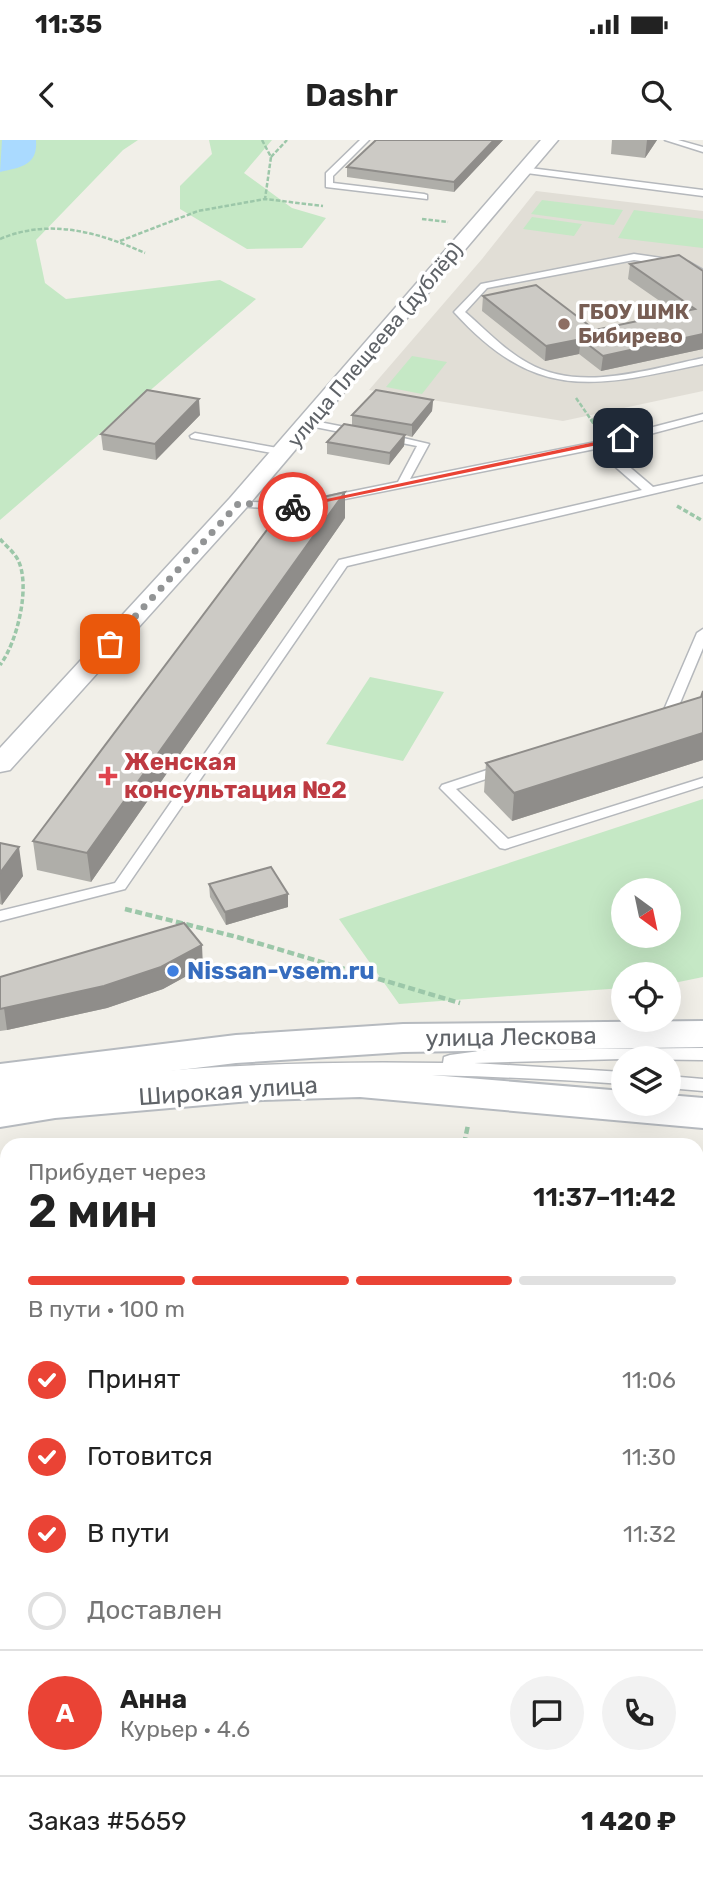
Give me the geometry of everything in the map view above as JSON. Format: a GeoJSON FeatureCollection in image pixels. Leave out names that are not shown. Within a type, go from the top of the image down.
{"type":"FeatureCollection","features":[{"type":"Feature","properties":{"kind":"main road","name":"улица Лескова"},"geometry":{"type":"LineString","coordinates":[[401,1052],[703,1034]]}},
{"type":"Feature","properties":{"kind":"main road","name":"Широкая улица"},"geometry":{"type":"LineString","coordinates":[[0,1078],[236,1049],[401,1052]]}},
{"type":"Feature","properties":{"kind":"main road","name":"Широкая улица"},"geometry":{"type":"LineString","coordinates":[[0,1112],[55,1103],[262,1086],[360,1083],[462,1104]]}},
{"type":"Feature","properties":{"kind":"main road"},"geometry":{"type":"LineString","coordinates":[[462,1104],[703,1113]]}},
{"type":"Feature","properties":{"kind":"street","name":"улица Плещеева (дублёр)"},"geometry":{"type":"LineString","coordinates":[[0,764],[309,424],[550,140]]}},
{"type":"Feature","properties":{"kind":"lane"},"geometry":{"type":"LineString","coordinates":[[365,140],[329,175],[329,185],[424,197]]}},
{"type":"Feature","properties":{"kind":"lane"},"geometry":{"type":"LineString","coordinates":[[669,140],[703,150]]}},
{"type":"Feature","properties":{"kind":"lane"},"geometry":{"type":"LineString","coordinates":[[522,170],[703,193]]}},
{"type":"Feature","properties":{"kind":"lane"},"geometry":{"type":"LineString","coordinates":[[702,362],[612,380],[560,376],[530,369],[459,312],[484,286],[634,257],[689,265],[703,274]]}},
{"type":"Feature","properties":{"kind":"lane"},"geometry":{"type":"LineString","coordinates":[[239,503],[290,507],[597,445],[703,417]]}},
{"type":"Feature","properties":{"kind":"lane"},"geometry":{"type":"LineString","coordinates":[[309,424],[424,444],[402,484]]}},
{"type":"Feature","properties":{"kind":"lane"},"geometry":{"type":"LineString","coordinates":[[195,436],[284,452]]}},
{"type":"Feature","properties":{"kind":"lane"},"geometry":{"type":"LineString","coordinates":[[597,445],[649,490]]}},
{"type":"Feature","properties":{"kind":"lane"},"geometry":{"type":"LineString","coordinates":[[0,916],[120,886],[343,563],[649,490],[703,480]]}},
{"type":"Feature","properties":{"kind":"lane"},"geometry":{"type":"LineString","coordinates":[[642,723],[668,715],[703,634]]}},
{"type":"Feature","properties":{"kind":"lane"},"geometry":{"type":"LineString","coordinates":[[525,762],[447,788],[505,845],[703,782]]}},
{"type":"Feature","properties":{"kind":"lane","name":"Широкая улица"},"geometry":{"type":"LineString","coordinates":[[0,1095],[401,1052],[487,1056],[703,1054]]}},
{"type":"Feature","properties":{"kind":"lane","name":"Широкая улица"},"geometry":{"type":"LineString","coordinates":[[401,1052],[611,1077]]}},
{"type":"Feature","properties":{"kind":"lane"},"geometry":{"type":"LineString","coordinates":[[681,1083],[703,1085]]}},
{"type":"Feature","properties":{"kind":"path"},"geometry":{"type":"LineString","coordinates":[[262,140],[271,157]]}},
{"type":"Feature","properties":{"kind":"path"},"geometry":{"type":"LineString","coordinates":[[265,199],[271,157],[287,140]]}},
{"type":"Feature","properties":{"kind":"path"},"geometry":{"type":"LineString","coordinates":[[120,241],[198,211],[265,199],[327,207]]}},
{"type":"Feature","properties":{"kind":"path"},"geometry":{"type":"LineString","coordinates":[[422,219],[477,225]]}},
{"type":"Feature","properties":{"kind":"path"},"geometry":{"type":"LineString","coordinates":[[0,239],[10,233],[46,228],[76,230],[120,241],[145,253]]}},
{"type":"Feature","properties":{"kind":"path"},"geometry":{"type":"LineString","coordinates":[[0,539],[19,562],[21,608],[9,657],[0,665]]}},
{"type":"Feature","properties":{"kind":"path"},"geometry":{"type":"LineString","coordinates":[[120,886],[124,909],[237,937],[464,1004]]}},
{"type":"Feature","properties":{"kind":"path"},"geometry":{"type":"LineString","coordinates":[[462,1104],[464,1138]]}},
{"type":"Feature","properties":{"kind":"shaded area","name":"ГБОУ ШМК Бибирево"},"geometry":{"type":"Polygon","coordinates":[[[536,191],[703,211],[703,391],[563,421],[369,390],[482,259],[536,191]]]}},
{"type":"Feature","properties":{"kind":"green space"},"geometry":{"type":"Polygon","coordinates":[[[0,140],[138,140],[123,150],[36,240],[45,283],[66,299],[220,280],[256,299],[0,520],[0,140]]]}},
{"type":"Feature","properties":{"kind":"green space"},"geometry":{"type":"Polygon","coordinates":[[[209,140],[272,140],[244,173],[292,208],[326,218],[302,248],[247,249],[180,209],[180,186],[212,154],[209,140]]]}},
{"type":"Feature","properties":{"kind":"green space"},"geometry":{"type":"Polygon","coordinates":[[[542,200],[623,210],[614,225],[531,214],[542,200]]]}},
{"type":"Feature","properties":{"kind":"green space"},"geometry":{"type":"Polygon","coordinates":[[[634,210],[703,219],[703,248],[618,238],[634,210]]]}},
{"type":"Feature","properties":{"kind":"green space"},"geometry":{"type":"Polygon","coordinates":[[[532,217],[582,224],[574,236],[523,229],[532,217]]]}},
{"type":"Feature","properties":{"kind":"green space"},"geometry":{"type":"Polygon","coordinates":[[[412,356],[447,362],[422,394],[386,387],[412,356]]]}},
{"type":"Feature","properties":{"kind":"green space"},"geometry":{"type":"Polygon","coordinates":[[[370,677],[444,692],[403,761],[326,744],[370,677]]]}},
{"type":"Feature","properties":{"kind":"green space"},"geometry":{"type":"Polygon","coordinates":[[[703,799],[703,977],[681,982],[681,962],[611,962],[611,989],[399,1004],[339,919],[703,799]]]}},
{"type":"Feature","properties":{"kind":"building"},"geometry":{"type":"Polygon","coordinates":[[[376,140],[494,140],[454,182],[347,167],[376,140]]]}},
{"type":"Feature","properties":{"kind":"building"},"geometry":{"type":"Polygon","coordinates":[[[679,255],[703,271],[703,334],[603,356],[581,339],[546,346],[483,296],[536,285],[595,330],[695,309],[630,264],[679,255]]]}},
{"type":"Feature","properties":{"kind":"building"},"geometry":{"type":"Polygon","coordinates":[[[147,390],[199,399],[155,444],[101,434],[147,390]]]}},
{"type":"Feature","properties":{"kind":"building"},"geometry":{"type":"Polygon","coordinates":[[[376,390],[433,400],[412,425],[352,415],[376,390]]]}},
{"type":"Feature","properties":{"kind":"building"},"geometry":{"type":"Polygon","coordinates":[[[344,424],[405,435],[390,453],[327,442],[344,424]]]}},
{"type":"Feature","properties":{"kind":"building"},"geometry":{"type":"Polygon","coordinates":[[[345,492],[87,853],[33,841],[285,506],[345,492]]]}},
{"type":"Feature","properties":{"kind":"building"},"geometry":{"type":"Polygon","coordinates":[[[703,691],[703,733],[514,793],[486,763],[701,697],[703,691]]]}},
{"type":"Feature","properties":{"kind":"building"},"geometry":{"type":"Polygon","coordinates":[[[0,843],[19,847],[0,873],[0,843]]]}},
{"type":"Feature","properties":{"kind":"building"},"geometry":{"type":"Polygon","coordinates":[[[271,867],[288,894],[225,912],[209,884],[271,867]]]}},
{"type":"Feature","properties":{"kind":"building"},"geometry":{"type":"Polygon","coordinates":[[[184,923],[202,945],[161,967],[104,986],[0,1009],[0,977],[184,923]]]}},
{"type":"Feature","properties":{"kind":"waterway"},"geometry":{"type":"LineString","coordinates":[[0,162],[20,155],[19,140]]}},
{"type":"Feature","properties":{"kind":"way so far"},"geometry":{"type":"LineString","coordinates":[[110,644],[239,503],[293,507]]}},
{"type":"Feature","properties":{"kind":"place","name":"ГБОУ ШМК Бибирево"},"geometry":{"type":"Point","coordinates":[564,324]}},
{"type":"Feature","properties":{"kind":"place","name":"Женская консультация №2"},"geometry":{"type":"Point","coordinates":[108,776]}},
{"type":"Feature","properties":{"kind":"place","name":"Nissan-vsem.ru"},"geometry":{"type":"Point","coordinates":[173,971]}},
{"type":"Feature","properties":{"kind":"route"},"geometry":{"type":"LineString","coordinates":[[293,507],[623,438]]}}]}
